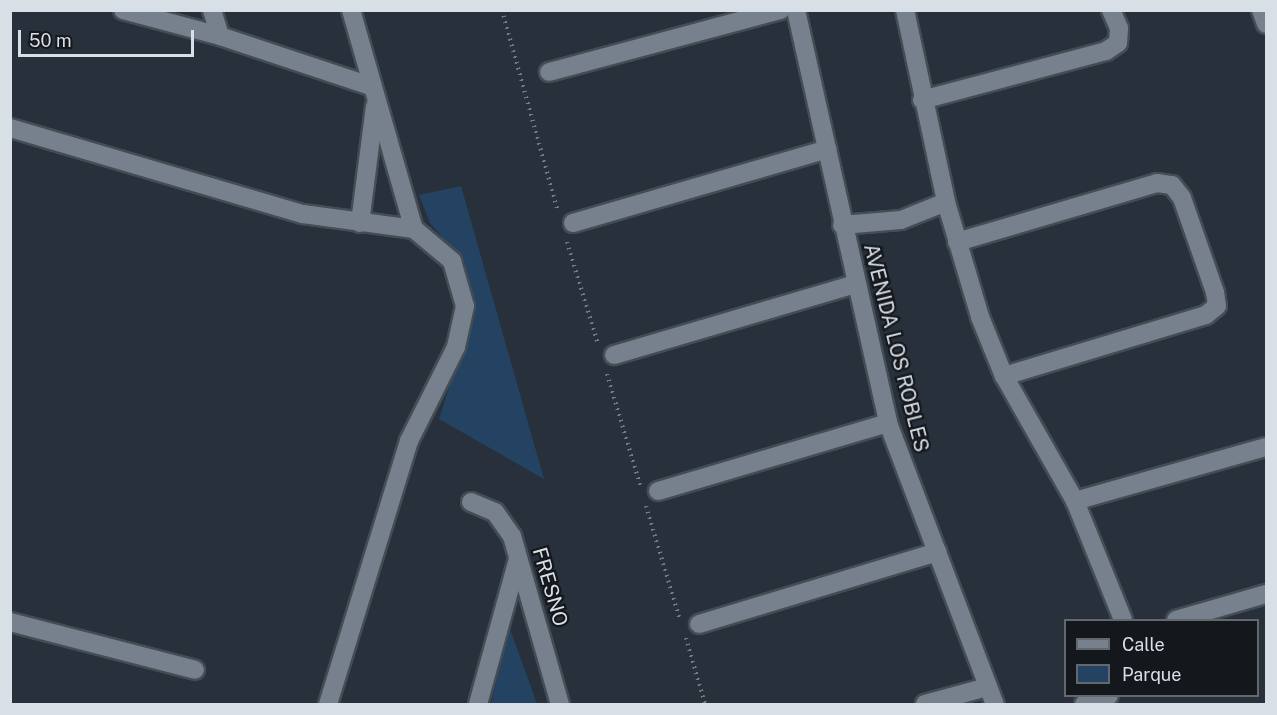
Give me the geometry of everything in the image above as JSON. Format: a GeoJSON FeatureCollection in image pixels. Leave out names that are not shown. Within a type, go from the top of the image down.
{"type":"FeatureCollection","features":[{"type":"Feature","properties":{"kind":"street"},"geometry":{"type":"LineString","coordinates":[[123,10],[220,36],[374,93]]}},
{"type":"Feature","properties":{"kind":"street"},"geometry":{"type":"LineString","coordinates":[[212,10],[220,36]]}},
{"type":"Feature","properties":{"kind":"street"},"geometry":{"type":"LineString","coordinates":[[331,704],[409,441],[456,347],[465,306],[452,261],[414,229],[351,10]]}},
{"type":"Feature","properties":{"kind":"street"},"geometry":{"type":"LineString","coordinates":[[549,72],[781,10]]}},
{"type":"Feature","properties":{"kind":"street","name":"AVENIDA LOS ROBLES"},"geometry":{"type":"LineString","coordinates":[[796,10],[842,225],[888,423],[995,705]]}},
{"type":"Feature","properties":{"kind":"street"},"geometry":{"type":"LineString","coordinates":[[905,10],[922,100],[946,202],[957,242],[1004,376],[1075,501],[1122,619]]}},
{"type":"Feature","properties":{"kind":"street"},"geometry":{"type":"LineString","coordinates":[[922,100],[1106,51],[1118,43],[1119,28],[1112,10]]}},
{"type":"Feature","properties":{"kind":"street"},"geometry":{"type":"LineString","coordinates":[[1261,10],[1266,24]]}},
{"type":"Feature","properties":{"kind":"street"},"geometry":{"type":"LineString","coordinates":[[360,223],[374,93]]}},
{"type":"Feature","properties":{"kind":"street"},"geometry":{"type":"LineString","coordinates":[[10,128],[303,214],[414,229]]}},
{"type":"Feature","properties":{"kind":"street"},"geometry":{"type":"LineString","coordinates":[[573,223],[827,149]]}},
{"type":"Feature","properties":{"kind":"street"},"geometry":{"type":"LineString","coordinates":[[957,242],[1157,183],[1172,185],[1182,198],[1215,292],[1217,306],[1206,315],[1004,376]]}},
{"type":"Feature","properties":{"kind":"street"},"geometry":{"type":"LineString","coordinates":[[842,225],[901,220],[946,202]]}},
{"type":"Feature","properties":{"kind":"street"},"geometry":{"type":"LineString","coordinates":[[614,355],[856,284]]}},
{"type":"Feature","properties":{"kind":"street"},"geometry":{"type":"LineString","coordinates":[[658,491],[888,423]]}},
{"type":"Feature","properties":{"kind":"street"},"geometry":{"type":"LineString","coordinates":[[1075,501],[1266,447]]}},
{"type":"Feature","properties":{"kind":"street","name":"FRESNO"},"geometry":{"type":"LineString","coordinates":[[471,502],[501,518],[518,558],[560,705]]}},
{"type":"Feature","properties":{"kind":"street"},"geometry":{"type":"LineString","coordinates":[[699,624],[937,552]]}},
{"type":"Feature","properties":{"kind":"street"},"geometry":{"type":"LineString","coordinates":[[478,705],[518,558]]}},
{"type":"Feature","properties":{"kind":"street"},"geometry":{"type":"LineString","coordinates":[[1183,619],[1266,594]]}},
{"type":"Feature","properties":{"kind":"street"},"geometry":{"type":"LineString","coordinates":[[10,622],[195,670]]}},
{"type":"Feature","properties":{"kind":"street"},"geometry":{"type":"LineString","coordinates":[[925,705],[987,687]]}},
{"type":"Feature","properties":{"kind":"street"},"geometry":{"type":"LineString","coordinates":[[1084,705],[1106,697]]}},
{"type":"Feature","properties":{"kind":"green space"},"geometry":{"type":"Polygon","coordinates":[[[461,186],[544,479],[439,419],[470,321],[470,290],[462,260],[430,223],[419,195],[461,186]]]}},
{"type":"Feature","properties":{"kind":"green space"},"geometry":{"type":"Polygon","coordinates":[[[509,626],[537,704],[491,704],[509,626]]]}}]}
